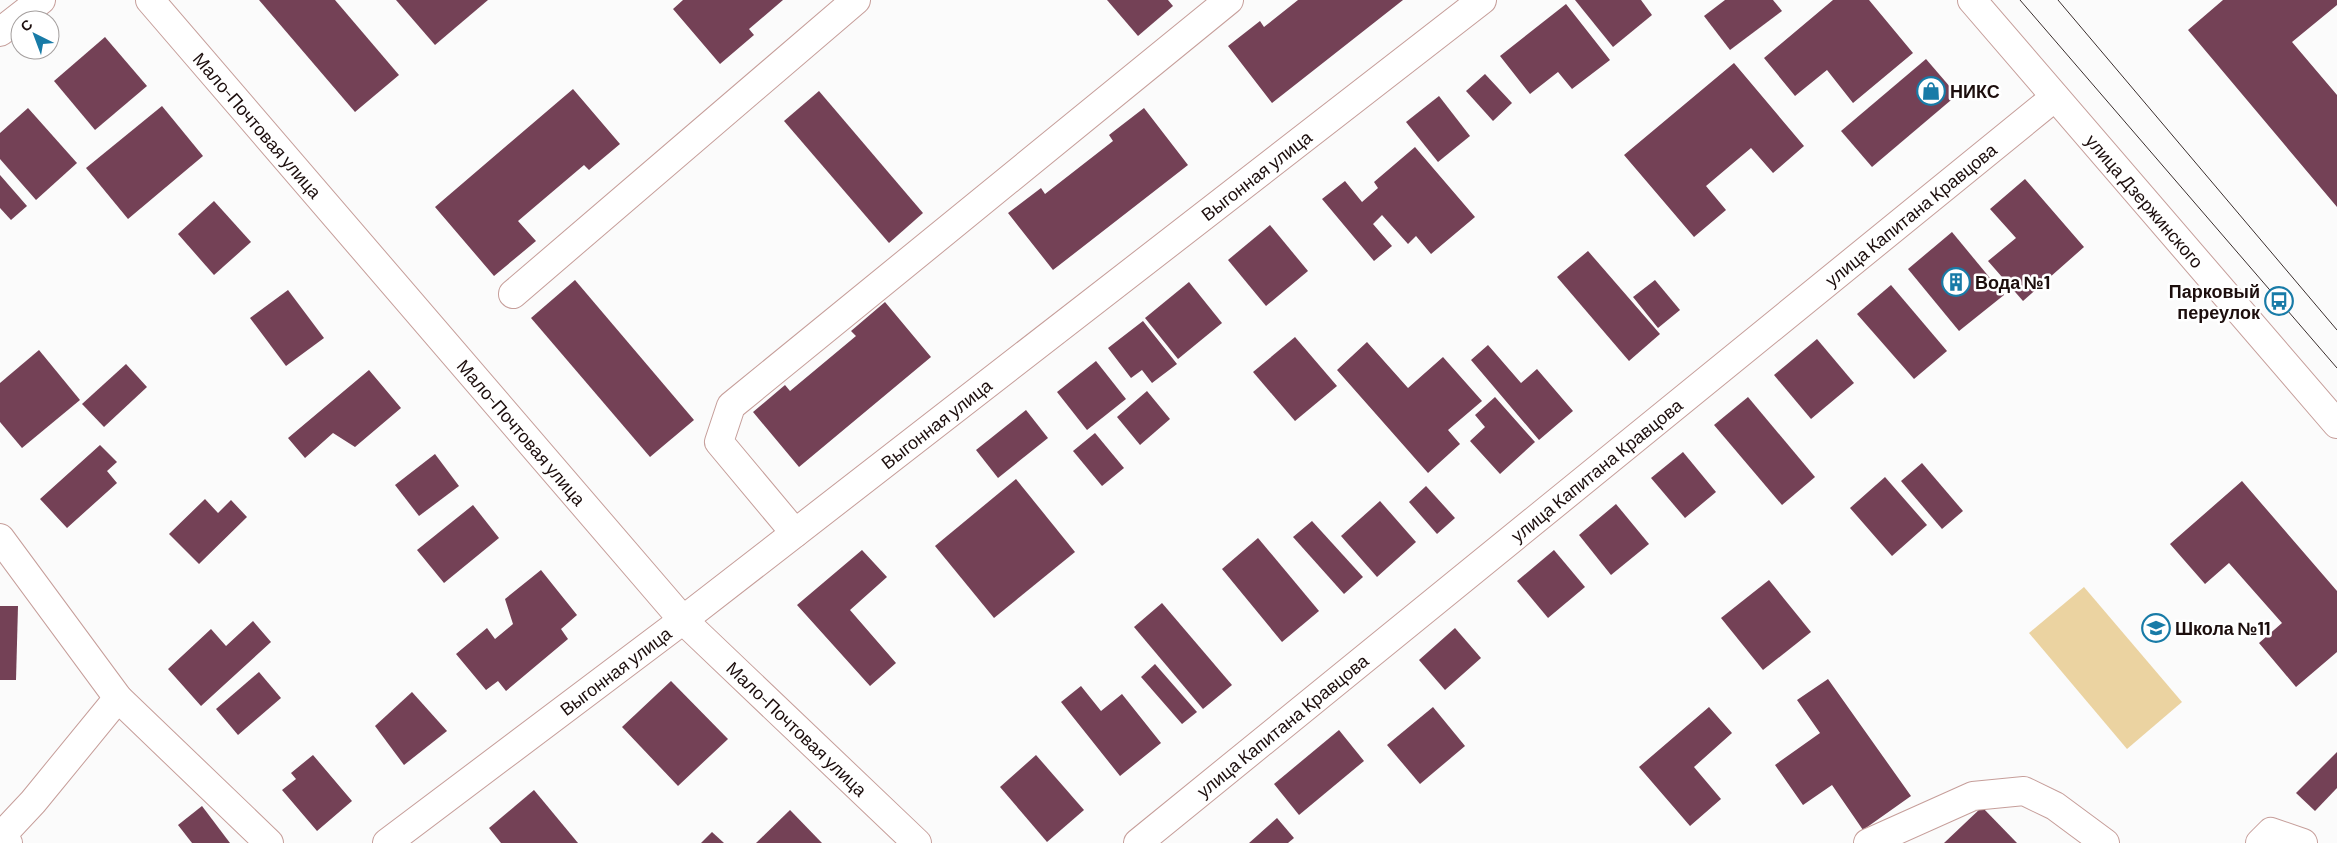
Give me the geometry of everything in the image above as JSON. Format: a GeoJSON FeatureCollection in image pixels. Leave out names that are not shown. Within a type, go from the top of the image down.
{"type":"FeatureCollection","features":[{"type":"Feature","properties":{"kind":"street"},"geometry":{"type":"LineString","coordinates":[[0,32],[40,0]]}},
{"type":"Feature","properties":{"kind":"street"},"geometry":{"type":"LineString","coordinates":[[513,294],[856,0]]}},
{"type":"Feature","properties":{"kind":"street"},"geometry":{"type":"LineString","coordinates":[[795,533],[719,442],[731,406],[1228,0]]}},
{"type":"Feature","properties":{"kind":"street","name":"Выгонная улица"},"geometry":{"type":"LineString","coordinates":[[387,843],[683,620],[1482,0]]}},
{"type":"Feature","properties":{"kind":"street","name":"улица Дзержинского"},"geometry":{"type":"LineString","coordinates":[[1972,0],[2337,424]]}},
{"type":"Feature","properties":{"kind":"street","name":"Мало-Почтовая улица"},"geometry":{"type":"LineString","coordinates":[[163,5],[683,620],[917,843]]}},
{"type":"Feature","properties":{"kind":"street","name":"улица Капитана Кравцова"},"geometry":{"type":"LineString","coordinates":[[1138,843],[2055,97]]}},
{"type":"Feature","properties":{"kind":"street"},"geometry":{"type":"LineString","coordinates":[[0,538],[118,698],[269,843]]}},
{"type":"Feature","properties":{"kind":"street"},"geometry":{"type":"LineString","coordinates":[[4,837],[118,698]]}},
{"type":"Feature","properties":{"kind":"street"},"geometry":{"type":"LineString","coordinates":[[1868,843],[1974,796],[2024,791],[2055,806],[2105,843]]}},
{"type":"Feature","properties":{"kind":"street"},"geometry":{"type":"LineString","coordinates":[[2260,843],[2271,832],[2303,843]]}},
{"type":"Feature","properties":{"kind":"shaded area"},"geometry":{"type":"Polygon","coordinates":[[[2084,587],[2182,702],[2127,749],[2029,633],[2084,587]]]}},
{"type":"Feature","properties":{"kind":"building"},"geometry":{"type":"Polygon","coordinates":[[[259,0],[335,0],[399,75],[355,112],[259,0]]]}},
{"type":"Feature","properties":{"kind":"building"},"geometry":{"type":"Polygon","coordinates":[[[396,0],[488,0],[435,45],[396,0]]]}},
{"type":"Feature","properties":{"kind":"building"},"geometry":{"type":"Polygon","coordinates":[[[683,0],[783,0],[749,29],[754,35],[720,64],[673,9],[683,0]]]}},
{"type":"Feature","properties":{"kind":"building"},"geometry":{"type":"Polygon","coordinates":[[[1107,0],[1168,0],[1173,6],[1138,36],[1107,0]]]}},
{"type":"Feature","properties":{"kind":"building"},"geometry":{"type":"Polygon","coordinates":[[[1298,0],[1403,0],[1272,103],[1228,46],[1260,21],[1264,27],[1298,0]]]}},
{"type":"Feature","properties":{"kind":"building"},"geometry":{"type":"Polygon","coordinates":[[[1575,0],[1641,0],[1652,15],[1613,47],[1575,0]]]}},
{"type":"Feature","properties":{"kind":"building"},"geometry":{"type":"Polygon","coordinates":[[[1725,0],[1773,0],[1782,11],[1730,50],[1704,16],[1725,0]]]}},
{"type":"Feature","properties":{"kind":"building"},"geometry":{"type":"Polygon","coordinates":[[[1833,0],[1869,0],[1913,53],[1853,103],[1827,70],[1795,96],[1764,58],[1833,0]]]}},
{"type":"Feature","properties":{"kind":"building"},"geometry":{"type":"Polygon","coordinates":[[[2223,0],[2337,0],[2337,5],[2292,42],[2337,95],[2337,207],[2188,30],[2223,0]]]}},
{"type":"Feature","properties":{"kind":"building"},"geometry":{"type":"Polygon","coordinates":[[[1566,4],[1610,60],[1572,89],[1558,72],[1530,94],[1500,56],[1566,4]]]}},
{"type":"Feature","properties":{"kind":"building"},"geometry":{"type":"Polygon","coordinates":[[[105,37],[147,86],[95,130],[54,81],[105,37]]]}},
{"type":"Feature","properties":{"kind":"building"},"geometry":{"type":"Polygon","coordinates":[[[1926,59],[1957,95],[1872,167],[1841,131],[1926,59]]]}},
{"type":"Feature","properties":{"kind":"building"},"geometry":{"type":"Polygon","coordinates":[[[1734,63],[1804,146],[1773,173],[1751,148],[1706,186],[1726,210],[1694,237],[1624,155],[1734,63]]]}},
{"type":"Feature","properties":{"kind":"building"},"geometry":{"type":"Polygon","coordinates":[[[1485,74],[1512,103],[1493,121],[1466,91],[1485,74]]]}},
{"type":"Feature","properties":{"kind":"building"},"geometry":{"type":"Polygon","coordinates":[[[573,89],[620,144],[589,170],[584,165],[518,221],[536,241],[494,276],[435,207],[573,89]]]}},
{"type":"Feature","properties":{"kind":"building"},"geometry":{"type":"Polygon","coordinates":[[[819,91],[923,213],[889,243],[784,121],[819,91]]]}},
{"type":"Feature","properties":{"kind":"building"},"geometry":{"type":"Polygon","coordinates":[[[1439,96],[1470,136],[1438,162],[1406,122],[1439,96]]]}},
{"type":"Feature","properties":{"kind":"building"},"geometry":{"type":"Polygon","coordinates":[[[162,106],[203,156],[128,219],[86,168],[162,106]]]}},
{"type":"Feature","properties":{"kind":"building"},"geometry":{"type":"Polygon","coordinates":[[[28,108],[77,163],[36,200],[0,159],[0,133],[28,108]]]}},
{"type":"Feature","properties":{"kind":"building"},"geometry":{"type":"Polygon","coordinates":[[[1144,108],[1188,165],[1053,270],[1008,213],[1041,188],[1045,194],[1113,141],[1109,135],[1144,108]]]}},
{"type":"Feature","properties":{"kind":"building"},"geometry":{"type":"Polygon","coordinates":[[[1415,147],[1475,217],[1431,254],[1416,236],[1408,244],[1382,215],[1373,224],[1392,246],[1374,261],[1322,199],[1345,181],[1362,202],[1378,188],[1374,182],[1415,147]]]}},
{"type":"Feature","properties":{"kind":"building"},"geometry":{"type":"Polygon","coordinates":[[[0,175],[27,206],[11,220],[0,208],[0,175]]]}},
{"type":"Feature","properties":{"kind":"building"},"geometry":{"type":"Polygon","coordinates":[[[2025,179],[2084,247],[2023,301],[1988,261],[2016,238],[1990,209],[2025,179]]]}},
{"type":"Feature","properties":{"kind":"building"},"geometry":{"type":"Polygon","coordinates":[[[214,201],[251,242],[214,275],[178,234],[214,201]]]}},
{"type":"Feature","properties":{"kind":"building"},"geometry":{"type":"Polygon","coordinates":[[[1270,225],[1308,271],[1266,306],[1228,260],[1270,225]]]}},
{"type":"Feature","properties":{"kind":"building","name":"Вода №1"},"geometry":{"type":"Polygon","coordinates":[[[1952,232],[2004,295],[1959,331],[1908,269],[1952,232]]]}},
{"type":"Feature","properties":{"kind":"building"},"geometry":{"type":"Polygon","coordinates":[[[1588,251],[1660,334],[1629,361],[1557,277],[1588,251]]]}},
{"type":"Feature","properties":{"kind":"building"},"geometry":{"type":"Polygon","coordinates":[[[575,280],[694,420],[650,457],[531,318],[575,280]]]}},
{"type":"Feature","properties":{"kind":"building"},"geometry":{"type":"Polygon","coordinates":[[[1655,280],[1680,310],[1658,328],[1633,297],[1655,280]]]}},
{"type":"Feature","properties":{"kind":"building"},"geometry":{"type":"Polygon","coordinates":[[[1189,282],[1222,323],[1178,359],[1145,318],[1189,282]]]}},
{"type":"Feature","properties":{"kind":"building"},"geometry":{"type":"Polygon","coordinates":[[[1891,285],[1947,351],[1914,379],[1857,314],[1891,285]]]}},
{"type":"Feature","properties":{"kind":"building"},"geometry":{"type":"Polygon","coordinates":[[[288,290],[324,338],[286,366],[250,318],[288,290]]]}},
{"type":"Feature","properties":{"kind":"building"},"geometry":{"type":"Polygon","coordinates":[[[885,302],[931,357],[799,467],[753,412],[785,385],[790,391],[856,336],[851,331],[885,302]]]}},
{"type":"Feature","properties":{"kind":"building"},"geometry":{"type":"Polygon","coordinates":[[[1143,321],[1177,364],[1152,383],[1142,370],[1131,378],[1108,348],[1143,321]]]}},
{"type":"Feature","properties":{"kind":"building"},"geometry":{"type":"Polygon","coordinates":[[[1295,337],[1337,386],[1295,421],[1253,372],[1295,337]]]}},
{"type":"Feature","properties":{"kind":"building"},"geometry":{"type":"Polygon","coordinates":[[[1817,339],[1854,383],[1811,419],[1774,375],[1817,339]]]}},
{"type":"Feature","properties":{"kind":"building"},"geometry":{"type":"Polygon","coordinates":[[[1367,342],[1408,388],[1443,357],[1482,401],[1448,430],[1460,444],[1428,473],[1337,370],[1367,342]]]}},
{"type":"Feature","properties":{"kind":"building"},"geometry":{"type":"Polygon","coordinates":[[[1488,345],[1521,383],[1537,369],[1573,411],[1539,440],[1471,360],[1488,345]]]}},
{"type":"Feature","properties":{"kind":"building"},"geometry":{"type":"Polygon","coordinates":[[[39,350],[80,400],[22,448],[0,422],[0,383],[39,350]]]}},
{"type":"Feature","properties":{"kind":"building"},"geometry":{"type":"Polygon","coordinates":[[[1096,361],[1126,399],[1087,430],[1057,392],[1096,361]]]}},
{"type":"Feature","properties":{"kind":"building"},"geometry":{"type":"Polygon","coordinates":[[[126,364],[147,387],[104,427],[82,404],[126,364]]]}},
{"type":"Feature","properties":{"kind":"building"},"geometry":{"type":"Polygon","coordinates":[[[369,370],[401,408],[355,447],[333,433],[305,458],[288,438],[369,370]]]}},
{"type":"Feature","properties":{"kind":"building"},"geometry":{"type":"Polygon","coordinates":[[[1147,391],[1170,419],[1140,445],[1117,417],[1147,391]]]}},
{"type":"Feature","properties":{"kind":"building"},"geometry":{"type":"Polygon","coordinates":[[[1495,397],[1535,442],[1500,474],[1470,441],[1485,427],[1475,415],[1495,397]]]}},
{"type":"Feature","properties":{"kind":"building"},"geometry":{"type":"Polygon","coordinates":[[[1748,397],[1815,477],[1782,505],[1714,425],[1748,397]]]}},
{"type":"Feature","properties":{"kind":"building"},"geometry":{"type":"Polygon","coordinates":[[[1026,410],[1048,438],[998,478],[976,450],[1026,410]]]}},
{"type":"Feature","properties":{"kind":"building"},"geometry":{"type":"Polygon","coordinates":[[[1095,433],[1124,468],[1102,486],[1073,451],[1095,433]]]}},
{"type":"Feature","properties":{"kind":"building"},"geometry":{"type":"Polygon","coordinates":[[[100,445],[117,462],[107,471],[117,483],[67,528],[40,499],[100,445]]]}},
{"type":"Feature","properties":{"kind":"building"},"geometry":{"type":"Polygon","coordinates":[[[1683,452],[1716,492],[1685,518],[1651,478],[1683,452]]]}},
{"type":"Feature","properties":{"kind":"building"},"geometry":{"type":"Polygon","coordinates":[[[435,454],[459,486],[419,516],[395,485],[435,454]]]}},
{"type":"Feature","properties":{"kind":"building"},"geometry":{"type":"Polygon","coordinates":[[[1922,463],[1963,511],[1942,529],[1901,481],[1922,463]]]}},
{"type":"Feature","properties":{"kind":"building"},"geometry":{"type":"Polygon","coordinates":[[[1885,477],[1927,525],[1892,556],[1850,508],[1885,477]]]}},
{"type":"Feature","properties":{"kind":"building"},"geometry":{"type":"Polygon","coordinates":[[[1016,479],[1075,552],[994,618],[935,546],[1016,479]]]}},
{"type":"Feature","properties":{"kind":"building","name":"Школа №11"},"geometry":{"type":"Polygon","coordinates":[[[2242,481],[2337,591],[2337,652],[2296,687],[2259,643],[2282,623],[2229,563],[2205,584],[2170,544],[2242,481]]]}},
{"type":"Feature","properties":{"kind":"building"},"geometry":{"type":"Polygon","coordinates":[[[1426,486],[1455,518],[1437,534],[1409,502],[1426,486]]]}},
{"type":"Feature","properties":{"kind":"building"},"geometry":{"type":"Polygon","coordinates":[[[205,499],[218,513],[231,500],[247,517],[199,564],[169,534],[205,499]]]}},
{"type":"Feature","properties":{"kind":"building"},"geometry":{"type":"Polygon","coordinates":[[[1380,501],[1416,542],[1377,577],[1341,536],[1380,501]]]}},
{"type":"Feature","properties":{"kind":"building"},"geometry":{"type":"Polygon","coordinates":[[[1616,504],[1649,544],[1611,575],[1579,535],[1616,504]]]}},
{"type":"Feature","properties":{"kind":"building"},"geometry":{"type":"Polygon","coordinates":[[[473,505],[499,538],[444,583],[417,550],[473,505]]]}},
{"type":"Feature","properties":{"kind":"building"},"geometry":{"type":"Polygon","coordinates":[[[1312,521],[1363,577],[1344,594],[1293,537],[1312,521]]]}},
{"type":"Feature","properties":{"kind":"building"},"geometry":{"type":"Polygon","coordinates":[[[1258,538],[1319,611],[1282,642],[1222,569],[1258,538]]]}},
{"type":"Feature","properties":{"kind":"building"},"geometry":{"type":"Polygon","coordinates":[[[862,550],[887,577],[850,610],[896,663],[870,686],[797,605],[862,550]]]}},
{"type":"Feature","properties":{"kind":"building"},"geometry":{"type":"Polygon","coordinates":[[[1554,550],[1585,587],[1548,618],[1517,581],[1554,550]]]}},
{"type":"Feature","properties":{"kind":"building"},"geometry":{"type":"Polygon","coordinates":[[[541,570],[577,615],[561,629],[568,639],[506,691],[498,681],[486,690],[456,654],[487,628],[495,639],[513,624],[505,599],[541,570]]]}},
{"type":"Feature","properties":{"kind":"building"},"geometry":{"type":"Polygon","coordinates":[[[1769,580],[1811,632],[1763,670],[1721,618],[1769,580]]]}},
{"type":"Feature","properties":{"kind":"building"},"geometry":{"type":"Polygon","coordinates":[[[1162,603],[1232,685],[1203,709],[1134,627],[1162,603]]]}},
{"type":"Feature","properties":{"kind":"building"},"geometry":{"type":"Polygon","coordinates":[[[0,606],[18,606],[16,680],[0,680],[0,606]]]}},
{"type":"Feature","properties":{"kind":"building"},"geometry":{"type":"Polygon","coordinates":[[[253,621],[271,642],[201,706],[168,669],[211,629],[226,646],[253,621]]]}},
{"type":"Feature","properties":{"kind":"building"},"geometry":{"type":"Polygon","coordinates":[[[1455,628],[1481,658],[1445,690],[1419,660],[1455,628]]]}},
{"type":"Feature","properties":{"kind":"building"},"geometry":{"type":"Polygon","coordinates":[[[1155,664],[1197,712],[1182,724],[1141,677],[1155,664]]]}},
{"type":"Feature","properties":{"kind":"building"},"geometry":{"type":"Polygon","coordinates":[[[259,672],[281,698],[238,735],[216,709],[259,672]]]}},
{"type":"Feature","properties":{"kind":"building"},"geometry":{"type":"Polygon","coordinates":[[[1828,679],[1911,796],[1863,830],[1832,785],[1803,805],[1775,765],[1820,733],[1797,700],[1828,679]]]}},
{"type":"Feature","properties":{"kind":"building"},"geometry":{"type":"Polygon","coordinates":[[[671,681],[728,739],[678,786],[622,727],[671,681]]]}},
{"type":"Feature","properties":{"kind":"building"},"geometry":{"type":"Polygon","coordinates":[[[1081,686],[1101,711],[1122,694],[1161,743],[1120,776],[1061,702],[1081,686]]]}},
{"type":"Feature","properties":{"kind":"building"},"geometry":{"type":"Polygon","coordinates":[[[412,692],[447,731],[404,765],[375,726],[412,692]]]}},
{"type":"Feature","properties":{"kind":"building"},"geometry":{"type":"Polygon","coordinates":[[[1433,707],[1465,746],[1420,784],[1387,745],[1433,707]]]}},
{"type":"Feature","properties":{"kind":"building"},"geometry":{"type":"Polygon","coordinates":[[[1709,707],[1732,733],[1694,767],[1721,799],[1690,826],[1639,767],[1709,707]]]}},
{"type":"Feature","properties":{"kind":"building"},"geometry":{"type":"Polygon","coordinates":[[[1339,730],[1364,761],[1299,815],[1274,784],[1339,730]]]}},
{"type":"Feature","properties":{"kind":"building"},"geometry":{"type":"Polygon","coordinates":[[[2337,752],[2337,788],[2315,811],[2296,793],[2337,752]]]}},
{"type":"Feature","properties":{"kind":"building"},"geometry":{"type":"Polygon","coordinates":[[[313,755],[352,801],[317,831],[282,790],[296,779],[291,773],[313,755]]]}},
{"type":"Feature","properties":{"kind":"building"},"geometry":{"type":"Polygon","coordinates":[[[1036,755],[1084,810],[1047,842],[1000,787],[1036,755]]]}},
{"type":"Feature","properties":{"kind":"building"},"geometry":{"type":"Polygon","coordinates":[[[534,790],[578,843],[501,843],[489,828],[534,790]]]}},
{"type":"Feature","properties":{"kind":"building"},"geometry":{"type":"Polygon","coordinates":[[[202,806],[230,843],[192,843],[178,825],[202,806]]]}},
{"type":"Feature","properties":{"kind":"building"},"geometry":{"type":"Polygon","coordinates":[[[1982,807],[2017,843],[1944,843],[1982,807]]]}},
{"type":"Feature","properties":{"kind":"building"},"geometry":{"type":"Polygon","coordinates":[[[790,810],[822,843],[756,843],[790,810]]]}},
{"type":"Feature","properties":{"kind":"building"},"geometry":{"type":"Polygon","coordinates":[[[1277,818],[1294,838],[1288,843],[1249,843],[1277,818]]]}},
{"type":"Feature","properties":{"kind":"building"},"geometry":{"type":"Polygon","coordinates":[[[712,832],[724,843],[701,843],[712,832]]]}},
{"type":"Feature","properties":{"kind":"tram line"},"geometry":{"type":"LineString","coordinates":[[2020,0],[2337,368]]}},
{"type":"Feature","properties":{"kind":"tram line"},"geometry":{"type":"LineString","coordinates":[[2058,0],[2337,330]]}},
{"type":"Feature","properties":{"kind":"place","name":"НИКС"},"geometry":{"type":"Point","coordinates":[1931,91]}},
{"type":"Feature","properties":{"kind":"place","name":"Вода №1"},"geometry":{"type":"Point","coordinates":[1956,282]}},
{"type":"Feature","properties":{"kind":"place","name":"Парковый переулок"},"geometry":{"type":"Point","coordinates":[2279,301]}},
{"type":"Feature","properties":{"kind":"place","name":"Школа №11"},"geometry":{"type":"Point","coordinates":[2156,628]}}]}
